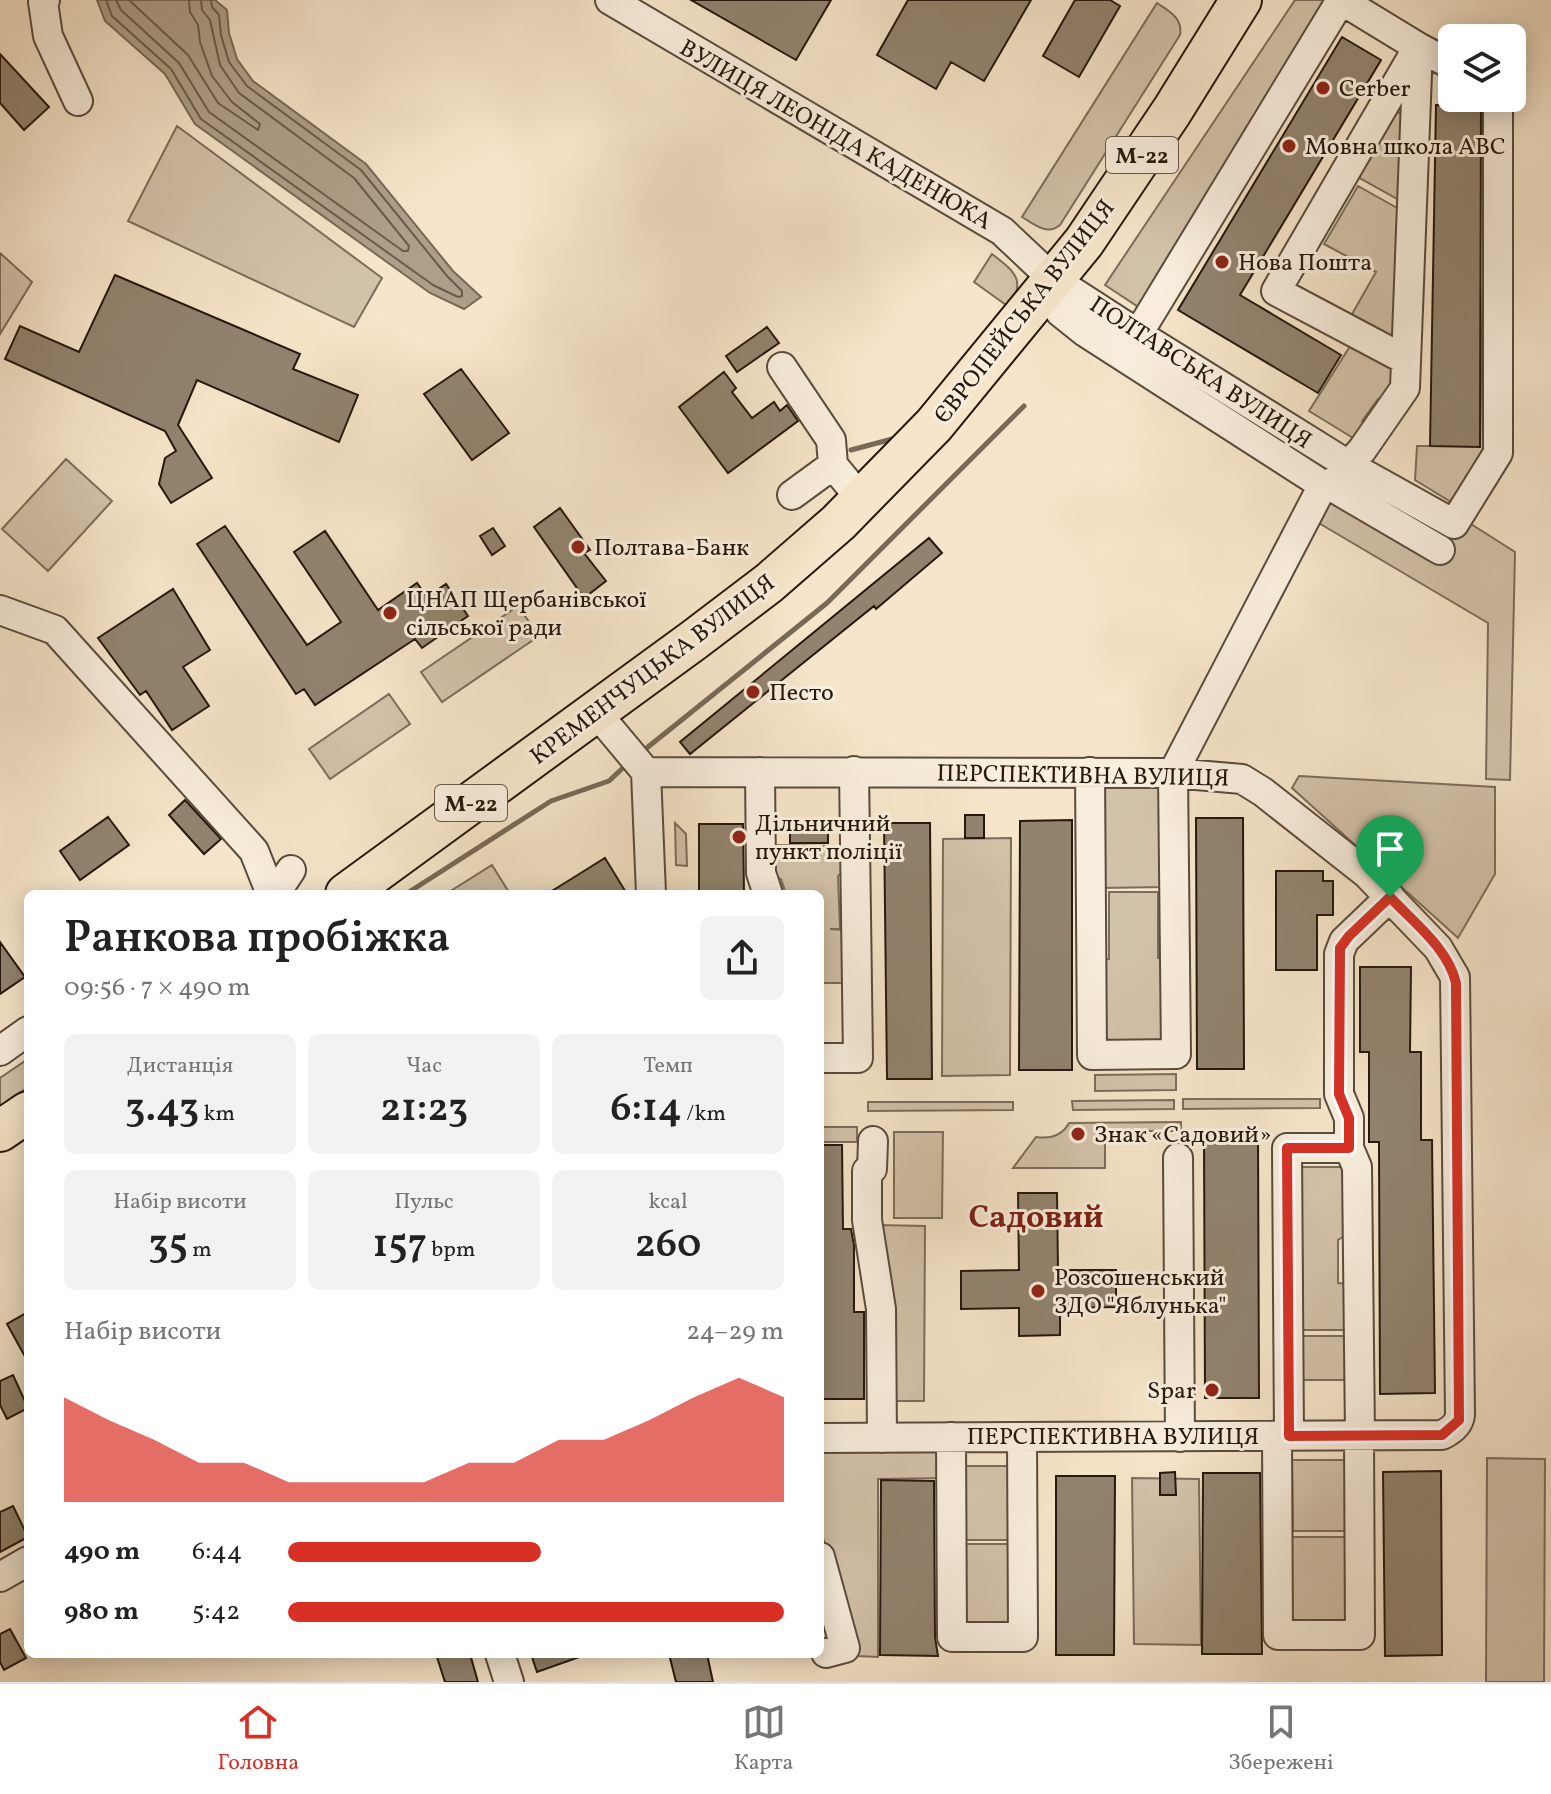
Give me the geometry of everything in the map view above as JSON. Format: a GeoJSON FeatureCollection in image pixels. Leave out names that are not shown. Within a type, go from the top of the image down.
{"type":"FeatureCollection","features":[{"type":"Feature","properties":{"kind":"highway","name":"ЄВРОПЕЙСЬКА ВУЛИЦЯ"},"geometry":{"type":"LineString","coordinates":[[849,511],[1057,295],[1084,242],[1172,111],[1241,0]]}},
{"type":"Feature","properties":{"kind":"highway","name":"КРЕМЕНЧУЦЬКА ВУЛИЦЯ"},"geometry":{"type":"LineString","coordinates":[[351,890],[757,592],[849,511]]}},
{"type":"Feature","properties":{"kind":"highway"},"geometry":{"type":"LineString","coordinates":[[0,1131],[24,1115]]}},
{"type":"Feature","properties":{"kind":"street"},"geometry":{"type":"LineString","coordinates":[[45,0],[48,36],[78,101]]}},
{"type":"Feature","properties":{"kind":"street","name":"ВУЛИЦЯ ЛЕОНІДА КАДЕНЮКА"},"geometry":{"type":"LineString","coordinates":[[610,0],[1002,231],[1057,295]]}},
{"type":"Feature","properties":{"kind":"street"},"geometry":{"type":"LineString","coordinates":[[1138,334],[1341,0],[1438,58]]}},
{"type":"Feature","properties":{"kind":"street"},"geometry":{"type":"LineString","coordinates":[[1090,772],[1092,1055],[1176,1054],[1173,773],[1323,485],[1339,477],[1350,466],[1405,388],[1418,47]]}},
{"type":"Feature","properties":{"kind":"street"},"geometry":{"type":"LineString","coordinates":[[1406,360],[1276,291],[1418,47]]}},
{"type":"Feature","properties":{"kind":"street","name":"ПОЛТАВСЬКА ВУЛИЦЯ"},"geometry":{"type":"LineString","coordinates":[[1057,295],[1093,321],[1138,334],[1350,466],[1454,524],[1498,453],[1498,112]]}},
{"type":"Feature","properties":{"kind":"street"},"geometry":{"type":"LineString","coordinates":[[1093,321],[1323,485],[1334,488],[1440,550]]}},
{"type":"Feature","properties":{"kind":"street"},"geometry":{"type":"LineString","coordinates":[[782,367],[831,440],[833,465],[849,511]]}},
{"type":"Feature","properties":{"kind":"street"},"geometry":{"type":"LineString","coordinates":[[792,495],[833,465]]}},
{"type":"Feature","properties":{"kind":"street"},"geometry":{"type":"LineString","coordinates":[[0,610],[55,630],[254,851],[271,890]]}},
{"type":"Feature","properties":{"kind":"street"},"geometry":{"type":"LineString","coordinates":[[595,711],[646,772],[651,890]]}},
{"type":"Feature","properties":{"kind":"street"},"geometry":{"type":"LineString","coordinates":[[824,1058],[858,1058],[854,771]]}},
{"type":"Feature","properties":{"kind":"street","name":"ПЕРСПЕКТИВНА ВУЛИЦЯ"},"geometry":{"type":"LineString","coordinates":[[646,772],[1090,772],[1232,776],[1248,782],[1367,874],[1438,948],[1451,967],[1456,983],[1460,1415],[1458,1423],[1442,1435],[824,1438]]}},
{"type":"Feature","properties":{"kind":"street"},"geometry":{"type":"LineString","coordinates":[[760,772],[761,873],[767,890]]}},
{"type":"Feature","properties":{"kind":"street"},"geometry":{"type":"LineString","coordinates":[[276,890],[291,870]]}},
{"type":"Feature","properties":{"kind":"street"},"geometry":{"type":"LineString","coordinates":[[1349,1148],[1287,1148],[1278,1635],[1360,1635],[1357,1167],[1349,1148],[1349,1118],[1339,1094],[1340,948],[1390,897]]}},
{"type":"Feature","properties":{"kind":"street"},"geometry":{"type":"LineString","coordinates":[[0,1051],[24,1034]]}},
{"type":"Feature","properties":{"kind":"street"},"geometry":{"type":"LineString","coordinates":[[0,1114],[24,1112]]}},
{"type":"Feature","properties":{"kind":"street"},"geometry":{"type":"LineString","coordinates":[[873,1141],[872,1169],[867,1171],[867,1220],[881,1309],[882,1438]]}},
{"type":"Feature","properties":{"kind":"street"},"geometry":{"type":"LineString","coordinates":[[1178,1158],[1180,1437]]}},
{"type":"Feature","properties":{"kind":"street"},"geometry":{"type":"LineString","coordinates":[[951,1437],[952,1637],[1023,1637],[1022,1437]]}},
{"type":"Feature","properties":{"kind":"street"},"geometry":{"type":"LineString","coordinates":[[0,1577],[24,1563]]}},
{"type":"Feature","properties":{"kind":"street"},"geometry":{"type":"LineString","coordinates":[[824,1572],[845,1648],[826,1653]]}},
{"type":"Feature","properties":{"kind":"street"},"geometry":{"type":"LineString","coordinates":[[501,1658],[509,1682]]}},
{"type":"Feature","properties":{"kind":"shaded area"},"geometry":{"type":"Polygon","coordinates":[[[1295,0],[1331,0],[1143,310],[1105,285],[1295,0]]]}},
{"type":"Feature","properties":{"kind":"shaded area"},"geometry":{"type":"Polygon","coordinates":[[[1157,3],[1177,20],[1180,35],[1060,225],[1050,229],[1036,226],[1022,217],[1157,3]]]}},
{"type":"Feature","properties":{"kind":"shaded area"},"geometry":{"type":"Polygon","coordinates":[[[1394,111],[1403,114],[1401,201],[1358,177],[1394,111]]]}},
{"type":"Feature","properties":{"kind":"shaded area"},"geometry":{"type":"Polygon","coordinates":[[[1486,112],[1494,453],[1461,508],[1415,480],[1417,446],[1480,446],[1486,112]]]}},
{"type":"Feature","properties":{"kind":"shaded area"},"geometry":{"type":"Polygon","coordinates":[[[177,126],[382,278],[354,327],[128,221],[177,126]]]}},
{"type":"Feature","properties":{"kind":"shaded area"},"geometry":{"type":"Polygon","coordinates":[[[1358,186],[1399,209],[1400,344],[1351,316],[1376,272],[1324,244],[1358,186]]]}},
{"type":"Feature","properties":{"kind":"shaded area"},"geometry":{"type":"Polygon","coordinates":[[[0,253],[32,282],[0,334],[0,253]]]}},
{"type":"Feature","properties":{"kind":"shaded area"},"geometry":{"type":"Polygon","coordinates":[[[992,254],[1016,277],[1017,290],[1009,307],[974,282],[992,254]]]}},
{"type":"Feature","properties":{"kind":"shaded area"},"geometry":{"type":"Polygon","coordinates":[[[1354,340],[1388,357],[1396,372],[1384,403],[1378,399],[1362,421],[1369,426],[1358,441],[1309,411],[1354,340]]]}},
{"type":"Feature","properties":{"kind":"shaded area"},"geometry":{"type":"Polygon","coordinates":[[[66,459],[112,501],[48,571],[2,529],[66,459]]]}},
{"type":"Feature","properties":{"kind":"shaded area"},"geometry":{"type":"Polygon","coordinates":[[[1374,497],[1463,519],[1515,552],[1510,780],[1486,779],[1488,623],[1312,519],[1328,499],[1437,563],[1448,544],[1374,497]]]}},
{"type":"Feature","properties":{"kind":"shaded area"},"geometry":{"type":"Polygon","coordinates":[[[518,606],[539,636],[442,702],[421,672],[518,606]]]}},
{"type":"Feature","properties":{"kind":"shaded area"},"geometry":{"type":"Polygon","coordinates":[[[389,694],[410,724],[330,779],[309,749],[389,694]]]}},
{"type":"Feature","properties":{"kind":"shaded area"},"geometry":{"type":"Polygon","coordinates":[[[1299,776],[1495,787],[1495,874],[1458,938],[1292,788],[1299,776]]]}},
{"type":"Feature","properties":{"kind":"shaded area"},"geometry":{"type":"Polygon","coordinates":[[[1159,787],[1165,887],[1100,888],[1102,788],[1159,787]]]}},
{"type":"Feature","properties":{"kind":"shaded area"},"geometry":{"type":"Polygon","coordinates":[[[675,823],[686,834],[687,866],[676,865],[675,823]]]}},
{"type":"Feature","properties":{"kind":"shaded area"},"geometry":{"type":"Polygon","coordinates":[[[1011,838],[1010,1075],[942,1076],[943,839],[1011,838]]]}},
{"type":"Feature","properties":{"kind":"shaded area"},"geometry":{"type":"Polygon","coordinates":[[[771,845],[831,846],[831,856],[843,856],[843,872],[838,876],[840,929],[830,929],[844,930],[845,983],[824,983],[824,890],[785,890],[781,879],[771,876],[771,845]]]}},
{"type":"Feature","properties":{"kind":"shaded area"},"geometry":{"type":"Polygon","coordinates":[[[492,865],[508,890],[452,890],[492,865]]]}},
{"type":"Feature","properties":{"kind":"shaded area"},"geometry":{"type":"Polygon","coordinates":[[[1109,892],[1158,892],[1158,958],[1166,958],[1167,1043],[1104,1047],[1100,959],[1109,959],[1109,892]]]}},
{"type":"Feature","properties":{"kind":"shaded area"},"geometry":{"type":"Polygon","coordinates":[[[24,1062],[24,1090],[0,1107],[0,1078],[24,1062]]]}},
{"type":"Feature","properties":{"kind":"shaded area"},"geometry":{"type":"Polygon","coordinates":[[[1176,1074],[1176,1090],[1095,1091],[1095,1075],[1176,1074]]]}},
{"type":"Feature","properties":{"kind":"shaded area"},"geometry":{"type":"Polygon","coordinates":[[[1183,1099],[1320,1099],[1320,1108],[1183,1109],[1183,1099]]]}},
{"type":"Feature","properties":{"kind":"shaded area"},"geometry":{"type":"Polygon","coordinates":[[[1174,1100],[1174,1109],[1073,1110],[1072,1101],[1174,1100]]]}},
{"type":"Feature","properties":{"kind":"shaded area"},"geometry":{"type":"Polygon","coordinates":[[[868,1102],[1013,1102],[1013,1110],[868,1111],[868,1102]]]}},
{"type":"Feature","properties":{"kind":"shaded area"},"geometry":{"type":"Polygon","coordinates":[[[1181,1122],[1181,1131],[1105,1131],[1105,1168],[1013,1168],[1036,1137],[1055,1136],[1069,1123],[1181,1122]]]}},
{"type":"Feature","properties":{"kind":"shaded area"},"geometry":{"type":"Polygon","coordinates":[[[824,1127],[857,1127],[857,1142],[824,1142],[824,1127]]]}},
{"type":"Feature","properties":{"kind":"shaded area"},"geometry":{"type":"Polygon","coordinates":[[[894,1132],[943,1132],[942,1218],[894,1218],[894,1132]]]}},
{"type":"Feature","properties":{"kind":"shaded area"},"geometry":{"type":"Polygon","coordinates":[[[1296,1167],[1345,1167],[1346,1235],[1338,1240],[1338,1283],[1346,1284],[1347,1330],[1297,1330],[1297,1297],[1303,1293],[1296,1167]]]}},
{"type":"Feature","properties":{"kind":"shaded area"},"geometry":{"type":"Polygon","coordinates":[[[878,1225],[925,1226],[924,1401],[895,1401],[878,1225]]]}},
{"type":"Feature","properties":{"kind":"shaded area"},"geometry":{"type":"Polygon","coordinates":[[[1298,1336],[1345,1336],[1345,1380],[1298,1380],[1298,1336]]]}},
{"type":"Feature","properties":{"kind":"shaded area"},"geometry":{"type":"Polygon","coordinates":[[[941,1445],[947,1478],[878,1479],[878,1657],[856,1656],[824,1541],[824,1446],[941,1445]]]}},
{"type":"Feature","properties":{"kind":"shaded area"},"geometry":{"type":"Polygon","coordinates":[[[1487,1458],[1545,1459],[1544,1682],[1486,1682],[1487,1458]]]}},
{"type":"Feature","properties":{"kind":"shaded area"},"geometry":{"type":"Polygon","coordinates":[[[1292,1460],[1345,1460],[1346,1531],[1293,1531],[1292,1460]]]}},
{"type":"Feature","properties":{"kind":"shaded area"},"geometry":{"type":"Polygon","coordinates":[[[962,1466],[1011,1466],[1012,1540],[962,1540],[962,1466]]]}},
{"type":"Feature","properties":{"kind":"shaded area"},"geometry":{"type":"Polygon","coordinates":[[[1132,1478],[1199,1479],[1201,1645],[1134,1644],[1132,1478]]]}},
{"type":"Feature","properties":{"kind":"shaded area"},"geometry":{"type":"Polygon","coordinates":[[[1287,1537],[1349,1537],[1348,1623],[1292,1624],[1287,1537]]]}},
{"type":"Feature","properties":{"kind":"shaded area"},"geometry":{"type":"Polygon","coordinates":[[[961,1544],[1013,1544],[1012,1623],[964,1624],[961,1544]]]}},
{"type":"Feature","properties":{"kind":"water"},"geometry":{"type":"Polygon","coordinates":[[[97,0],[215,0],[227,10],[229,33],[237,59],[253,81],[366,164],[453,271],[481,297],[464,309],[430,293],[195,124],[165,74],[105,21],[97,0]]]}},
{"type":"Feature","properties":{"kind":"building"},"geometry":{"type":"Polygon","coordinates":[[[691,0],[831,0],[796,60],[691,0]]]}},
{"type":"Feature","properties":{"kind":"building"},"geometry":{"type":"Polygon","coordinates":[[[908,0],[1031,0],[984,81],[951,62],[936,89],[877,55],[908,0]]]}},
{"type":"Feature","properties":{"kind":"building"},"geometry":{"type":"Polygon","coordinates":[[[1075,0],[1110,0],[1120,6],[1079,77],[1043,56],[1075,0]]]}},
{"type":"Feature","properties":{"kind":"building"},"geometry":{"type":"Polygon","coordinates":[[[1342,37],[1381,60],[1240,295],[1341,355],[1318,393],[1178,310],[1342,37]]]}},
{"type":"Feature","properties":{"kind":"building"},"geometry":{"type":"Polygon","coordinates":[[[0,54],[49,107],[24,130],[0,103],[0,54]]]}},
{"type":"Feature","properties":{"kind":"building"},"geometry":{"type":"Polygon","coordinates":[[[1436,105],[1438,112],[1481,112],[1480,447],[1430,446],[1436,105]]]}},
{"type":"Feature","properties":{"kind":"building"},"geometry":{"type":"Polygon","coordinates":[[[115,275],[300,354],[293,369],[358,395],[339,442],[197,380],[178,425],[212,478],[171,503],[159,484],[165,458],[176,451],[165,431],[5,359],[20,326],[79,352],[115,275]]]}},
{"type":"Feature","properties":{"kind":"building"},"geometry":{"type":"Polygon","coordinates":[[[767,327],[779,343],[737,372],[726,356],[767,327]]]}},
{"type":"Feature","properties":{"kind":"building"},"geometry":{"type":"Polygon","coordinates":[[[461,369],[509,433],[472,460],[424,394],[461,369]]]}},
{"type":"Feature","properties":{"kind":"building"},"geometry":{"type":"Polygon","coordinates":[[[724,372],[736,388],[732,392],[752,418],[774,402],[780,411],[787,405],[798,421],[728,473],[679,407],[724,372]]]}},
{"type":"Feature","properties":{"kind":"building"},"geometry":{"type":"Polygon","coordinates":[[[560,508],[590,550],[584,553],[606,581],[584,598],[534,527],[560,508]]]}},
{"type":"Feature","properties":{"kind":"building"},"geometry":{"type":"Polygon","coordinates":[[[225,526],[307,645],[341,622],[294,552],[325,531],[378,610],[417,583],[427,597],[446,584],[468,616],[422,648],[415,639],[315,705],[304,689],[296,694],[197,544],[225,526]]]}},
{"type":"Feature","properties":{"kind":"building"},"geometry":{"type":"Polygon","coordinates":[[[493,528],[505,546],[492,555],[480,536],[493,528]]]}},
{"type":"Feature","properties":{"kind":"building"},"geometry":{"type":"Polygon","coordinates":[[[929,538],[942,553],[876,609],[874,606],[690,754],[680,742],[929,538]]]}},
{"type":"Feature","properties":{"kind":"building"},"geometry":{"type":"Polygon","coordinates":[[[173,589],[210,650],[183,667],[209,706],[172,730],[146,691],[140,695],[98,638],[173,589]]]}},
{"type":"Feature","properties":{"kind":"building"},"geometry":{"type":"Polygon","coordinates":[[[185,800],[221,839],[204,854],[169,815],[185,800]]]}},
{"type":"Feature","properties":{"kind":"building"},"geometry":{"type":"Polygon","coordinates":[[[965,815],[984,815],[984,838],[965,838],[965,815]]]}},
{"type":"Feature","properties":{"kind":"building"},"geometry":{"type":"Polygon","coordinates":[[[108,817],[129,845],[80,880],[60,851],[108,817]]]}},
{"type":"Feature","properties":{"kind":"building"},"geometry":{"type":"Polygon","coordinates":[[[1196,818],[1243,818],[1244,1069],[1197,1069],[1196,818]]]}},
{"type":"Feature","properties":{"kind":"building"},"geometry":{"type":"Polygon","coordinates":[[[1072,820],[1072,1070],[1019,1070],[1020,821],[1072,820]]]}},
{"type":"Feature","properties":{"kind":"building"},"geometry":{"type":"Polygon","coordinates":[[[884,823],[930,823],[932,1079],[887,1079],[884,823]]]}},
{"type":"Feature","properties":{"kind":"building"},"geometry":{"type":"Polygon","coordinates":[[[699,824],[743,824],[744,890],[699,890],[699,824]]]}},
{"type":"Feature","properties":{"kind":"building"},"geometry":{"type":"Polygon","coordinates":[[[790,825],[828,825],[828,843],[790,843],[790,825]]]}},
{"type":"Feature","properties":{"kind":"building"},"geometry":{"type":"Polygon","coordinates":[[[605,858],[625,890],[553,890],[605,858]]]}},
{"type":"Feature","properties":{"kind":"building"},"geometry":{"type":"Polygon","coordinates":[[[1276,871],[1323,871],[1323,881],[1333,881],[1333,915],[1317,915],[1317,970],[1276,970],[1276,871]]]}},
{"type":"Feature","properties":{"kind":"building"},"geometry":{"type":"Polygon","coordinates":[[[0,942],[24,978],[0,994],[0,942]]]}},
{"type":"Feature","properties":{"kind":"building"},"geometry":{"type":"Polygon","coordinates":[[[1360,967],[1411,967],[1410,1052],[1421,1052],[1421,1140],[1432,1140],[1435,1393],[1380,1394],[1379,1142],[1369,1142],[1369,1052],[1360,1052],[1360,967]]]}},
{"type":"Feature","properties":{"kind":"building"},"geometry":{"type":"Polygon","coordinates":[[[1258,1137],[1259,1398],[1205,1398],[1204,1138],[1258,1137]]]}},
{"type":"Feature","properties":{"kind":"building"},"geometry":{"type":"Polygon","coordinates":[[[824,1145],[842,1145],[843,1229],[851,1229],[854,1245],[854,1312],[864,1312],[864,1399],[824,1399],[824,1145]]]}},
{"type":"Feature","properties":{"kind":"building"},"geometry":{"type":"Polygon","coordinates":[[[1018,1193],[1057,1193],[1058,1270],[1116,1270],[1116,1307],[1060,1308],[1060,1335],[1019,1336],[1019,1308],[961,1309],[961,1271],[1019,1270],[1018,1193]]]}},
{"type":"Feature","properties":{"kind":"building"},"geometry":{"type":"Polygon","coordinates":[[[24,1314],[24,1355],[7,1324],[24,1314]]]}},
{"type":"Feature","properties":{"kind":"building"},"geometry":{"type":"Polygon","coordinates":[[[13,1375],[24,1399],[24,1410],[7,1419],[0,1405],[0,1381],[13,1375]]]}},
{"type":"Feature","properties":{"kind":"building"},"geometry":{"type":"Polygon","coordinates":[[[1441,1471],[1442,1655],[1385,1656],[1383,1472],[1441,1471]]]}},
{"type":"Feature","properties":{"kind":"building"},"geometry":{"type":"Polygon","coordinates":[[[1175,1472],[1176,1495],[1160,1495],[1160,1473],[1175,1472]]]}},
{"type":"Feature","properties":{"kind":"building"},"geometry":{"type":"Polygon","coordinates":[[[1203,1473],[1260,1473],[1262,1654],[1202,1654],[1203,1473]]]}},
{"type":"Feature","properties":{"kind":"building"},"geometry":{"type":"Polygon","coordinates":[[[1056,1476],[1115,1476],[1114,1655],[1056,1655],[1056,1476]]]}},
{"type":"Feature","properties":{"kind":"building"},"geometry":{"type":"Polygon","coordinates":[[[881,1480],[934,1481],[935,1637],[938,1656],[880,1655],[881,1480]]]}},
{"type":"Feature","properties":{"kind":"building"},"geometry":{"type":"Polygon","coordinates":[[[13,1506],[24,1529],[24,1539],[0,1552],[0,1512],[13,1506]]]}},
{"type":"Feature","properties":{"kind":"building"},"geometry":{"type":"Polygon","coordinates":[[[10,1629],[26,1658],[4,1670],[0,1662],[0,1634],[10,1629]]]}},
{"type":"Feature","properties":{"kind":"building"},"geometry":{"type":"Polygon","coordinates":[[[437,1658],[471,1658],[478,1682],[445,1682],[437,1658]]]}},
{"type":"Feature","properties":{"kind":"building"},"geometry":{"type":"Polygon","coordinates":[[[532,1658],[576,1658],[537,1672],[532,1658]]]}},
{"type":"Feature","properties":{"kind":"building"},"geometry":{"type":"Polygon","coordinates":[[[670,1658],[708,1658],[713,1682],[676,1682],[670,1658]]]}},
{"type":"Feature","properties":{"kind":"waterway"},"geometry":{"type":"LineString","coordinates":[[643,751],[827,603],[1024,406]]}},
{"type":"Feature","properties":{"kind":"waterway"},"geometry":{"type":"LineString","coordinates":[[851,450],[896,438]]}},
{"type":"Feature","properties":{"kind":"waterway"},"geometry":{"type":"LineString","coordinates":[[412,890],[551,801],[609,781],[627,764]]}},
{"type":"Feature","properties":{"kind":"place","name":"Cerber"},"geometry":{"type":"Point","coordinates":[1323,88]}},
{"type":"Feature","properties":{"kind":"place","name":"Мовна школа ABC"},"geometry":{"type":"Point","coordinates":[1289,146]}},
{"type":"Feature","properties":{"kind":"place","name":"Нова Пошта"},"geometry":{"type":"Point","coordinates":[1222,262]}},
{"type":"Feature","properties":{"kind":"place","name":"Полтава-Банк"},"geometry":{"type":"Point","coordinates":[578,547]}},
{"type":"Feature","properties":{"kind":"place","name":"ЦНАП Щербанівської сільської ради"},"geometry":{"type":"Point","coordinates":[390,613]}},
{"type":"Feature","properties":{"kind":"place","name":"Песто"},"geometry":{"type":"Point","coordinates":[753,692]}},
{"type":"Feature","properties":{"kind":"place","name":"Дільничний пункт поліції"},"geometry":{"type":"Point","coordinates":[739,837]}},
{"type":"Feature","properties":{"kind":"place","name":"Знак «Садовий»"},"geometry":{"type":"Point","coordinates":[1078,1134]}},
{"type":"Feature","properties":{"kind":"place","name":"Розсошенський ЗДО \"Яблунька\""},"geometry":{"type":"Point","coordinates":[1038,1291]}},
{"type":"Feature","properties":{"kind":"place","name":"Spar"},"geometry":{"type":"Point","coordinates":[1212,1390]}},
{"type":"Feature","properties":{"kind":"district","name":"Садовий"},"geometry":{"type":"Point","coordinates":[1036,1216]}},
{"type":"Feature","properties":{"kind":"route"},"geometry":{"type":"LineString","coordinates":[[1390,897],[1445,957],[1456,983],[1460,1415],[1458,1423],[1442,1435],[1289,1436],[1287,1148],[1349,1148],[1349,1118],[1339,1094],[1340,948],[1390,897]]}}]}
